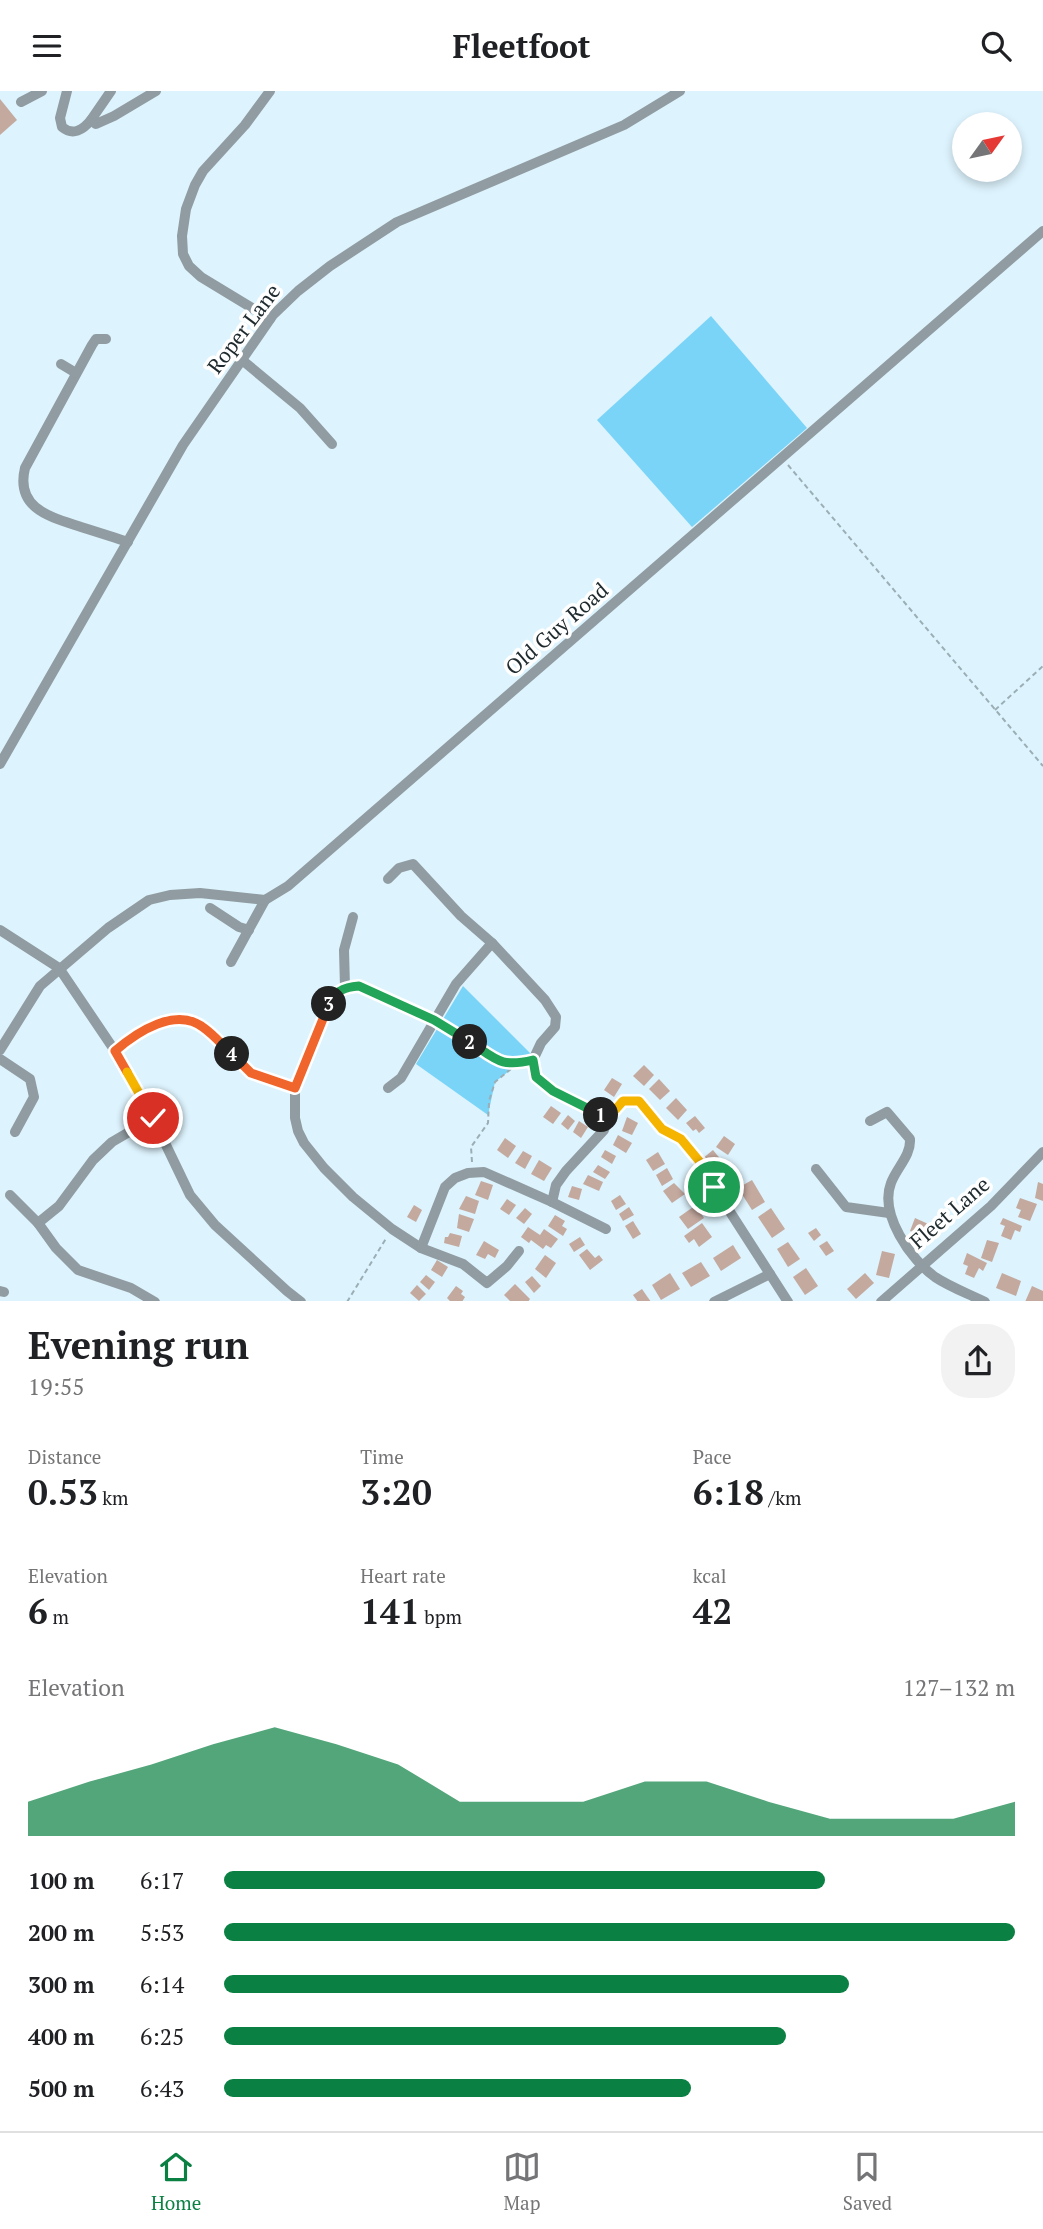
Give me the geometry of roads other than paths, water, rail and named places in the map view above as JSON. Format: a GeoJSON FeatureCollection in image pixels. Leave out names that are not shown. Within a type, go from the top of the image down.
{"type":"FeatureCollection","features":[{"type":"Feature","properties":{"kind":"street"},"geometry":{"type":"LineString","coordinates":[[21,101],[42,91]]}},
{"type":"Feature","properties":{"kind":"street"},"geometry":{"type":"LineString","coordinates":[[67,91],[60,118],[62,127],[68,131],[85,127],[111,91]]}},
{"type":"Feature","properties":{"kind":"street"},"geometry":{"type":"LineString","coordinates":[[91,120],[96,124],[114,116],[156,91]]}},
{"type":"Feature","properties":{"kind":"street"},"geometry":{"type":"LineString","coordinates":[[270,91],[245,125],[199,178],[186,209],[182,236],[183,254],[189,266],[201,277],[270,319]]}},
{"type":"Feature","properties":{"kind":"street","name":"Roper Lane"},"geometry":{"type":"LineString","coordinates":[[0,764],[183,445],[270,319],[298,291],[397,222],[624,125],[680,91]]}},
{"type":"Feature","properties":{"kind":"street","name":"Old Guy Road"},"geometry":{"type":"LineString","coordinates":[[265,900],[288,886],[1043,232]]}},
{"type":"Feature","properties":{"kind":"street"},"geometry":{"type":"LineString","coordinates":[[106,339],[96,339],[92,345],[25,468],[22,480],[24,492],[30,502],[45,515],[128,542]]}},
{"type":"Feature","properties":{"kind":"street"},"geometry":{"type":"LineString","coordinates":[[242,360],[300,408],[332,444]]}},
{"type":"Feature","properties":{"kind":"street"},"geometry":{"type":"LineString","coordinates":[[61,364],[76,373]]}},
{"type":"Feature","properties":{"kind":"street"},"geometry":{"type":"LineString","coordinates":[[388,879],[399,868],[413,864],[545,1000],[556,1017],[555,1027],[541,1043],[533,1060],[536,1077],[553,1091],[608,1118]]}},
{"type":"Feature","properties":{"kind":"street"},"geometry":{"type":"LineString","coordinates":[[0,1050],[40,986],[108,928],[149,900],[200,893],[265,900],[231,962]]}},
{"type":"Feature","properties":{"kind":"street"},"geometry":{"type":"LineString","coordinates":[[211,908],[239,927],[249,930]]}},
{"type":"Feature","properties":{"kind":"street"},"geometry":{"type":"LineString","coordinates":[[345,987],[344,950],[353,917]]}},
{"type":"Feature","properties":{"kind":"street"},"geometry":{"type":"LineString","coordinates":[[0,930],[59,968],[115,1051],[153,1118],[190,1195],[215,1225],[301,1301]]}},
{"type":"Feature","properties":{"kind":"street"},"geometry":{"type":"LineString","coordinates":[[388,1088],[401,1077],[456,983],[492,943]]}},
{"type":"Feature","properties":{"kind":"street"},"geometry":{"type":"LineString","coordinates":[[434,1020],[359,986],[345,987],[332,997],[295,1088],[295,1118],[304,1143],[353,1197],[392,1229],[421,1248],[463,1264],[487,1283],[507,1266],[519,1251]]}},
{"type":"Feature","properties":{"kind":"street"},"geometry":{"type":"LineString","coordinates":[[115,1051],[149,1027],[177,1019],[202,1025],[251,1073],[295,1088]]}},
{"type":"Feature","properties":{"kind":"street"},"geometry":{"type":"LineString","coordinates":[[0,1059],[30,1079],[34,1097],[15,1132]]}},
{"type":"Feature","properties":{"kind":"street"},"geometry":{"type":"LineString","coordinates":[[552,1202],[556,1185],[604,1130],[608,1118],[623,1101],[639,1101],[662,1129]]}},
{"type":"Feature","properties":{"kind":"street"},"geometry":{"type":"LineString","coordinates":[[870,1121],[890,1107],[910,1139],[911,1149],[890,1185],[889,1213],[900,1236],[921,1265],[936,1278],[985,1301]]}},
{"type":"Feature","properties":{"kind":"street"},"geometry":{"type":"LineString","coordinates":[[38,1223],[59,1206],[93,1160],[113,1142],[153,1118]]}},
{"type":"Feature","properties":{"kind":"street","name":"Fleet Lane"},"geometry":{"type":"LineString","coordinates":[[881,1301],[991,1206],[1043,1152]]}},
{"type":"Feature","properties":{"kind":"street"},"geometry":{"type":"LineString","coordinates":[[816,1169],[846,1207],[889,1213]]}},
{"type":"Feature","properties":{"kind":"street"},"geometry":{"type":"LineString","coordinates":[[421,1248],[446,1187],[455,1178],[474,1173],[484,1172],[606,1229]]}},
{"type":"Feature","properties":{"kind":"street"},"geometry":{"type":"LineString","coordinates":[[714,1187],[788,1301]]}},
{"type":"Feature","properties":{"kind":"street"},"geometry":{"type":"LineString","coordinates":[[10,1195],[38,1223],[55,1248],[78,1270],[131,1288],[155,1301]]}},
{"type":"Feature","properties":{"kind":"street"},"geometry":{"type":"LineString","coordinates":[[715,1301],[770,1274]]}},
{"type":"Feature","properties":{"kind":"street"},"geometry":{"type":"LineString","coordinates":[[280,1301],[287,1291]]}}]}
